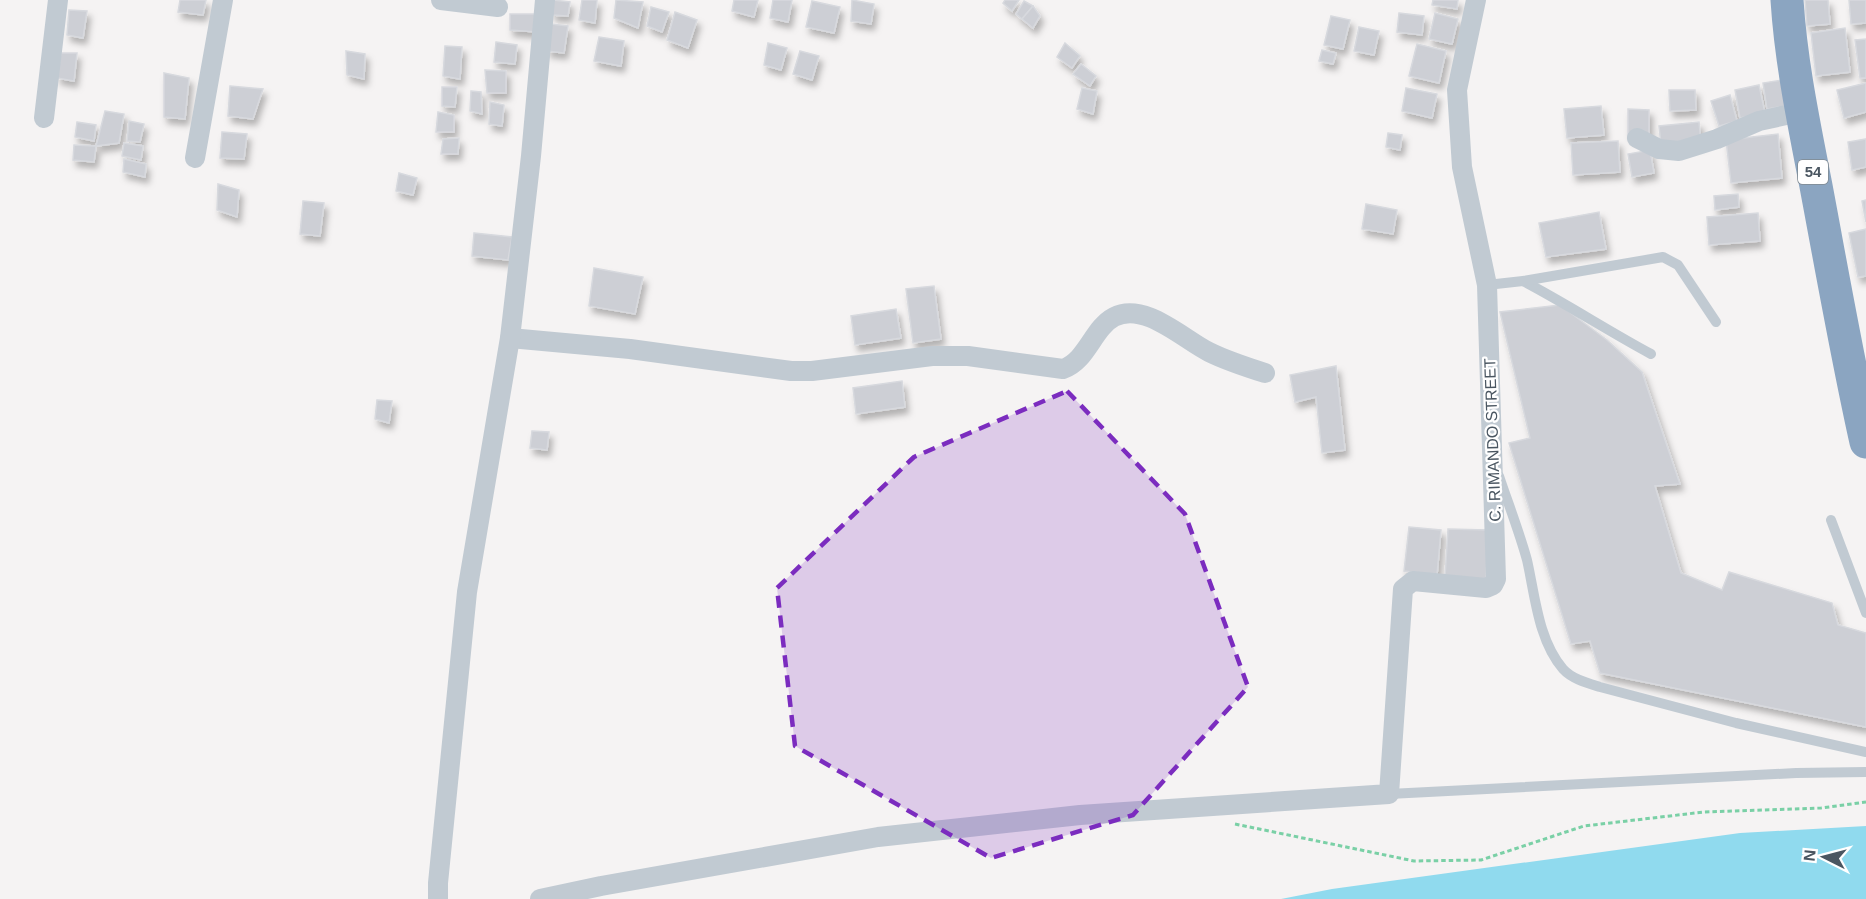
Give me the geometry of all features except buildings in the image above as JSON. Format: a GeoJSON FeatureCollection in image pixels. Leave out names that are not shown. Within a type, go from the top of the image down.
{"type":"FeatureCollection","features":[{"type":"Feature","properties":{"kind":"highway","name":"54"},"geometry":{"type":"LineString","coordinates":[[1787,0],[1788,27],[1800,112],[1866,442]]}},
{"type":"Feature","properties":{"kind":"street"},"geometry":{"type":"LineString","coordinates":[[44,118],[58,0]]}},
{"type":"Feature","properties":{"kind":"street"},"geometry":{"type":"LineString","coordinates":[[195,158],[223,0]]}},
{"type":"Feature","properties":{"kind":"street"},"geometry":{"type":"LineString","coordinates":[[441,0],[498,7]]}},
{"type":"Feature","properties":{"kind":"street"},"geometry":{"type":"LineString","coordinates":[[438,899],[467,592],[510,338],[531,156],[545,0]]}},
{"type":"Feature","properties":{"kind":"street","name":"C. RIMANDO STREET"},"geometry":{"type":"LineString","coordinates":[[1389,794],[1403,589],[1413,581],[1486,588],[1493,585],[1496,579],[1487,285],[1462,167],[1457,90],[1476,0]]}},
{"type":"Feature","properties":{"kind":"street"},"geometry":{"type":"LineString","coordinates":[[1637,138],[1659,149],[1679,151],[1717,139],[1759,121],[1800,112]]}},
{"type":"Feature","properties":{"kind":"street"},"geometry":{"type":"LineString","coordinates":[[510,338],[630,349],[791,371],[812,371],[932,356],[968,356],[1064,369],[1075,362],[1111,318],[1121,313],[1130,313],[1148,316],[1209,352],[1265,373]]}},
{"type":"Feature","properties":{"kind":"street"},"geometry":{"type":"LineString","coordinates":[[540,899],[878,837],[1080,815],[1389,794]]}},
{"type":"Feature","properties":{"kind":"lane"},"geometry":{"type":"LineString","coordinates":[[1487,285],[1663,257],[1678,265],[1716,322]]}},
{"type":"Feature","properties":{"kind":"lane"},"geometry":{"type":"LineString","coordinates":[[1523,281],[1560,300],[1622,339],[1651,354]]}},
{"type":"Feature","properties":{"kind":"lane"},"geometry":{"type":"LineString","coordinates":[[1492,455],[1526,557],[1545,638],[1552,654],[1564,671],[1578,680],[1600,687],[1737,723],[1866,752]]}},
{"type":"Feature","properties":{"kind":"lane"},"geometry":{"type":"LineString","coordinates":[[1831,520],[1866,613]]}},
{"type":"Feature","properties":{"kind":"lane"},"geometry":{"type":"LineString","coordinates":[[1389,794],[1796,773],[1866,772]]}},
{"type":"Feature","properties":{"kind":"path"},"geometry":{"type":"LineString","coordinates":[[1229,822],[1414,861],[1481,860],[1584,826],[1704,812],[1821,808],[1866,802]]}},
{"type":"Feature","properties":{"kind":"highlighted area"},"geometry":{"type":"Polygon","coordinates":[[[1067,391],[1185,514],[1248,687],[1133,815],[991,858],[795,746],[777,588],[914,457],[1067,391]]]}},
{"type":"Feature","properties":{"kind":"water"},"geometry":{"type":"Polygon","coordinates":[[[1866,826],[1866,899],[1281,899],[1332,889],[1740,833],[1866,826]]]}}]}
